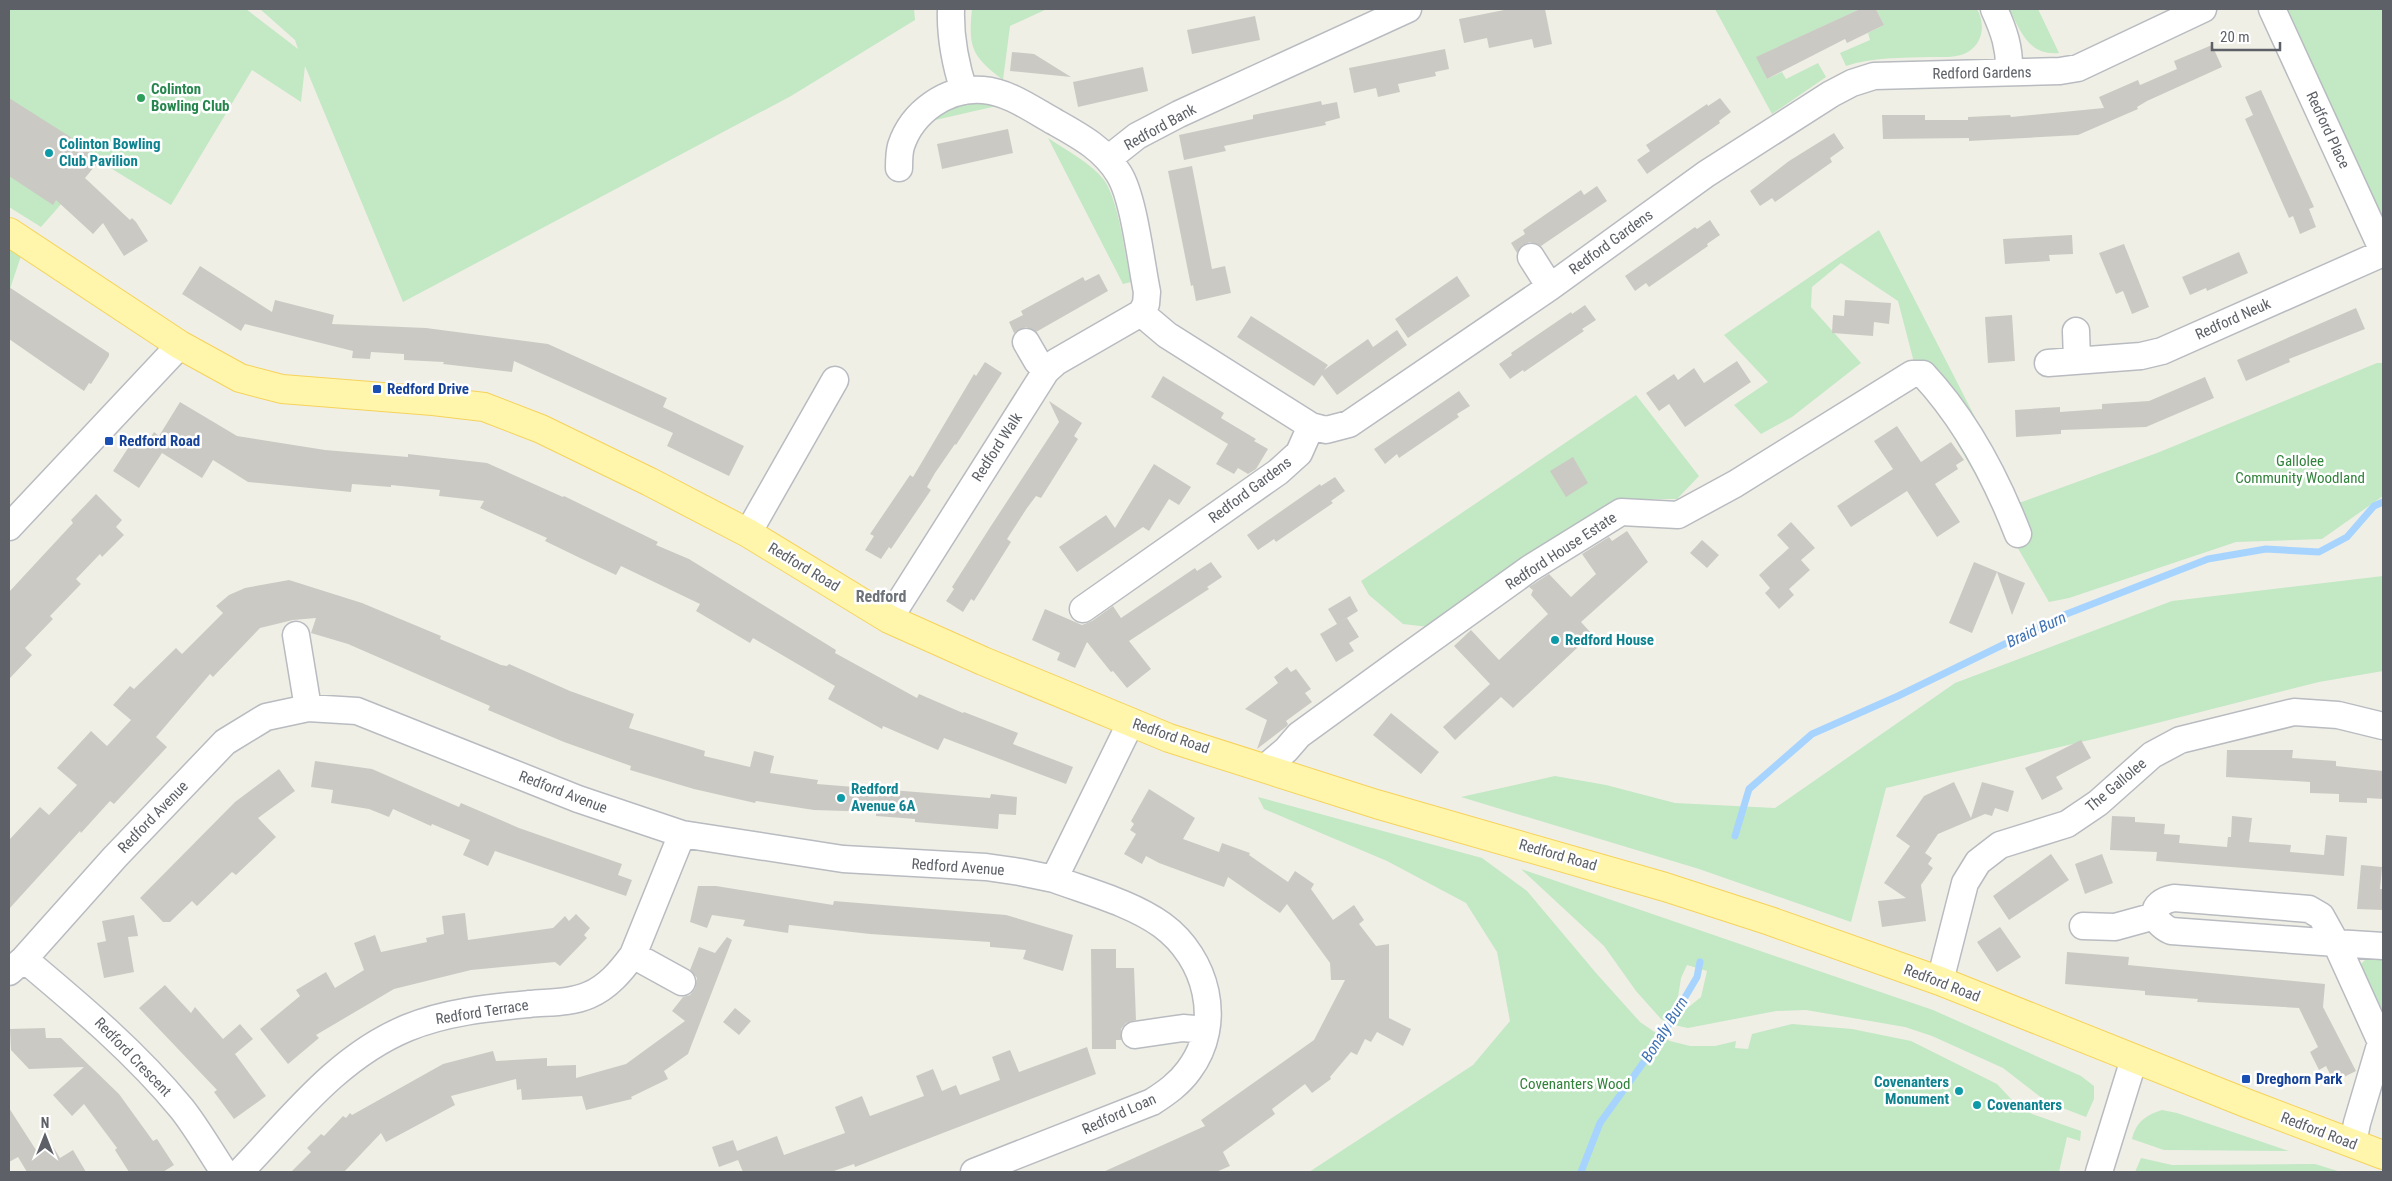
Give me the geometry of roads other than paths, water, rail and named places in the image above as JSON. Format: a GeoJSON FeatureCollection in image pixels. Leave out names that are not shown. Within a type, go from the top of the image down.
{"type":"FeatureCollection","features":[{"type":"Feature","properties":{"kind":"main road","name":"Redford Road"},"geometry":{"type":"LineString","coordinates":[[9,232],[180,344],[240,378],[282,390],[433,401],[484,407],[541,429],[650,482],[748,533],[889,618],[982,661],[1169,738],[1266,767],[1376,804],[1665,887],[1940,981],[2134,1059],[2383,1155]]}},
{"type":"Feature","properties":{"kind":"street"},"geometry":{"type":"LineString","coordinates":[[951,9],[950,32],[964,91]]}},
{"type":"Feature","properties":{"kind":"street","name":"Redford Bank"},"geometry":{"type":"LineString","coordinates":[[899,168],[900,148],[906,132],[919,115],[935,102],[964,91],[983,90],[1017,100],[1083,138],[1108,159],[1137,136],[1179,114],[1408,9]]}},
{"type":"Feature","properties":{"kind":"street"},"geometry":{"type":"LineString","coordinates":[[1994,9],[2006,35],[2010,55],[2009,72]]}},
{"type":"Feature","properties":{"kind":"street","name":"Redford Gardens"},"geometry":{"type":"LineString","coordinates":[[1082,608],[1278,472],[1299,453],[1306,440],[1310,426],[1326,430],[1349,424],[1550,287],[1706,174],[1831,94],[1852,83],[1874,76],[2060,71],[2078,68],[2203,9]]}},
{"type":"Feature","properties":{"kind":"street","name":"Redford Place"},"geometry":{"type":"LineString","coordinates":[[2272,9],[2383,252]]}},
{"type":"Feature","properties":{"kind":"street"},"geometry":{"type":"LineString","coordinates":[[1108,159],[1120,174],[1127,191],[1146,292],[1146,304],[1142,313],[1167,335],[1310,426]]}},
{"type":"Feature","properties":{"kind":"street","name":"Redford Neuk"},"geometry":{"type":"LineString","coordinates":[[2048,362],[2141,356],[2162,350],[2383,252]]}},
{"type":"Feature","properties":{"kind":"street"},"geometry":{"type":"LineString","coordinates":[[1531,257],[1550,287]]}},
{"type":"Feature","properties":{"kind":"street","name":"Redford Walk"},"geometry":{"type":"LineString","coordinates":[[889,618],[1046,372],[1056,362],[1142,313]]}},
{"type":"Feature","properties":{"kind":"street"},"geometry":{"type":"LineString","coordinates":[[2076,331],[2077,360]]}},
{"type":"Feature","properties":{"kind":"street"},"geometry":{"type":"LineString","coordinates":[[1026,342],[1046,372]]}},
{"type":"Feature","properties":{"kind":"street"},"geometry":{"type":"LineString","coordinates":[[9,527],[180,344]]}},
{"type":"Feature","properties":{"kind":"street","name":"Redford House Estate"},"geometry":{"type":"LineString","coordinates":[[1266,767],[1286,750],[1299,734],[1529,569],[1621,512],[1678,515],[1735,484],[1907,376],[1922,374],[1965,428],[1984,457],[2000,489],[2018,534]]}},
{"type":"Feature","properties":{"kind":"street"},"geometry":{"type":"LineString","coordinates":[[748,533],[835,380]]}},
{"type":"Feature","properties":{"kind":"street"},"geometry":{"type":"LineString","coordinates":[[296,635],[308,708]]}},
{"type":"Feature","properties":{"kind":"street","name":"Redford Avenue"},"geometry":{"type":"LineString","coordinates":[[16,966],[115,856],[225,742],[266,717],[308,708],[357,711],[578,798],[682,834],[843,859],[986,867],[1054,879]]}},
{"type":"Feature","properties":{"kind":"street","name":"The Gallolee"},"geometry":{"type":"LineString","coordinates":[[1940,981],[1965,884],[1978,862],[2000,845],[2067,824],[2098,803],[2152,755],[2180,740],[2294,712],[2338,715],[2383,726]]}},
{"type":"Feature","properties":{"kind":"street"},"geometry":{"type":"LineString","coordinates":[[1054,879],[1060,863],[1131,722]]}},
{"type":"Feature","properties":{"kind":"street","name":"Redford Terrace"},"geometry":{"type":"LineString","coordinates":[[240,1172],[330,1077],[352,1059],[406,1028],[441,1016],[484,1009],[569,1000],[589,995],[606,985],[620,972],[633,955],[682,834]]}},
{"type":"Feature","properties":{"kind":"street","name":"Redford Loan"},"geometry":{"type":"LineString","coordinates":[[974,1172],[1152,1102],[1174,1087],[1190,1070],[1200,1050],[1206,1030],[1207,1009],[1201,972],[1192,956],[1178,940],[1162,925],[1141,913],[1054,879]]}},
{"type":"Feature","properties":{"kind":"street"},"geometry":{"type":"LineString","coordinates":[[2083,926],[2115,927],[2155,916],[2156,907],[2164,900],[2174,898],[2309,909],[2321,916],[2336,943],[2382,1042],[2357,1123],[2353,1143]]}},
{"type":"Feature","properties":{"kind":"street"},"geometry":{"type":"LineString","coordinates":[[2336,943],[2383,946]]}},
{"type":"Feature","properties":{"kind":"street"},"geometry":{"type":"LineString","coordinates":[[633,955],[682,982]]}},
{"type":"Feature","properties":{"kind":"street","name":"Redford Crescent"},"geometry":{"type":"LineString","coordinates":[[16,966],[99,1021],[141,1062],[183,1110],[224,1172]]}},
{"type":"Feature","properties":{"kind":"street"},"geometry":{"type":"LineString","coordinates":[[1135,1035],[1183,1028],[1206,1030]]}},
{"type":"Feature","properties":{"kind":"street"},"geometry":{"type":"LineString","coordinates":[[2099,1172],[2134,1059]]}},
{"type":"Feature","properties":{"kind":"waterway","name":"Braid Burn"},"geometry":{"type":"LineString","coordinates":[[1735,836],[1749,789],[1812,734],[1898,696],[2064,615],[2208,559],[2266,549],[2319,552],[2347,537],[2374,506],[2383,502]]}},
{"type":"Feature","properties":{"kind":"waterway","name":"Bonaly Burn"},"geometry":{"type":"LineString","coordinates":[[1581,1172],[1600,1123],[1661,1038],[1697,977],[1700,962]]}},
{"type":"Feature","properties":{"kind":"place","name":"Colinton Bowling Club"},"geometry":{"type":"Point","coordinates":[141,98]}},
{"type":"Feature","properties":{"kind":"place","name":"Colinton Bowling Club Pavilion"},"geometry":{"type":"Point","coordinates":[49,153]}},
{"type":"Feature","properties":{"kind":"place","name":"Redford Drive"},"geometry":{"type":"Point","coordinates":[377,389]}},
{"type":"Feature","properties":{"kind":"place","name":"Redford Road"},"geometry":{"type":"Point","coordinates":[109,441]}},
{"type":"Feature","properties":{"kind":"place","name":"Redford House"},"geometry":{"type":"Point","coordinates":[1555,640]}},
{"type":"Feature","properties":{"kind":"place","name":"Redford Avenue 6A"},"geometry":{"type":"Point","coordinates":[841,798]}},
{"type":"Feature","properties":{"kind":"place","name":"Dreghorn Park"},"geometry":{"type":"Point","coordinates":[2246,1079]}},
{"type":"Feature","properties":{"kind":"place","name":"Covenanters Monument"},"geometry":{"type":"Point","coordinates":[1959,1091]}},
{"type":"Feature","properties":{"kind":"place","name":"Covenanters"},"geometry":{"type":"Point","coordinates":[1977,1105]}},
{"type":"Feature","properties":{"kind":"district","name":"Redford"},"geometry":{"type":"Point","coordinates":[881,596]}},
{"type":"Feature","properties":{"kind":"park label","name":"Gallolee Community Woodland"},"geometry":{"type":"Point","coordinates":[2300,470]}},
{"type":"Feature","properties":{"kind":"park label","name":"Covenanters Wood"},"geometry":{"type":"Point","coordinates":[1575,1084]}}]}
